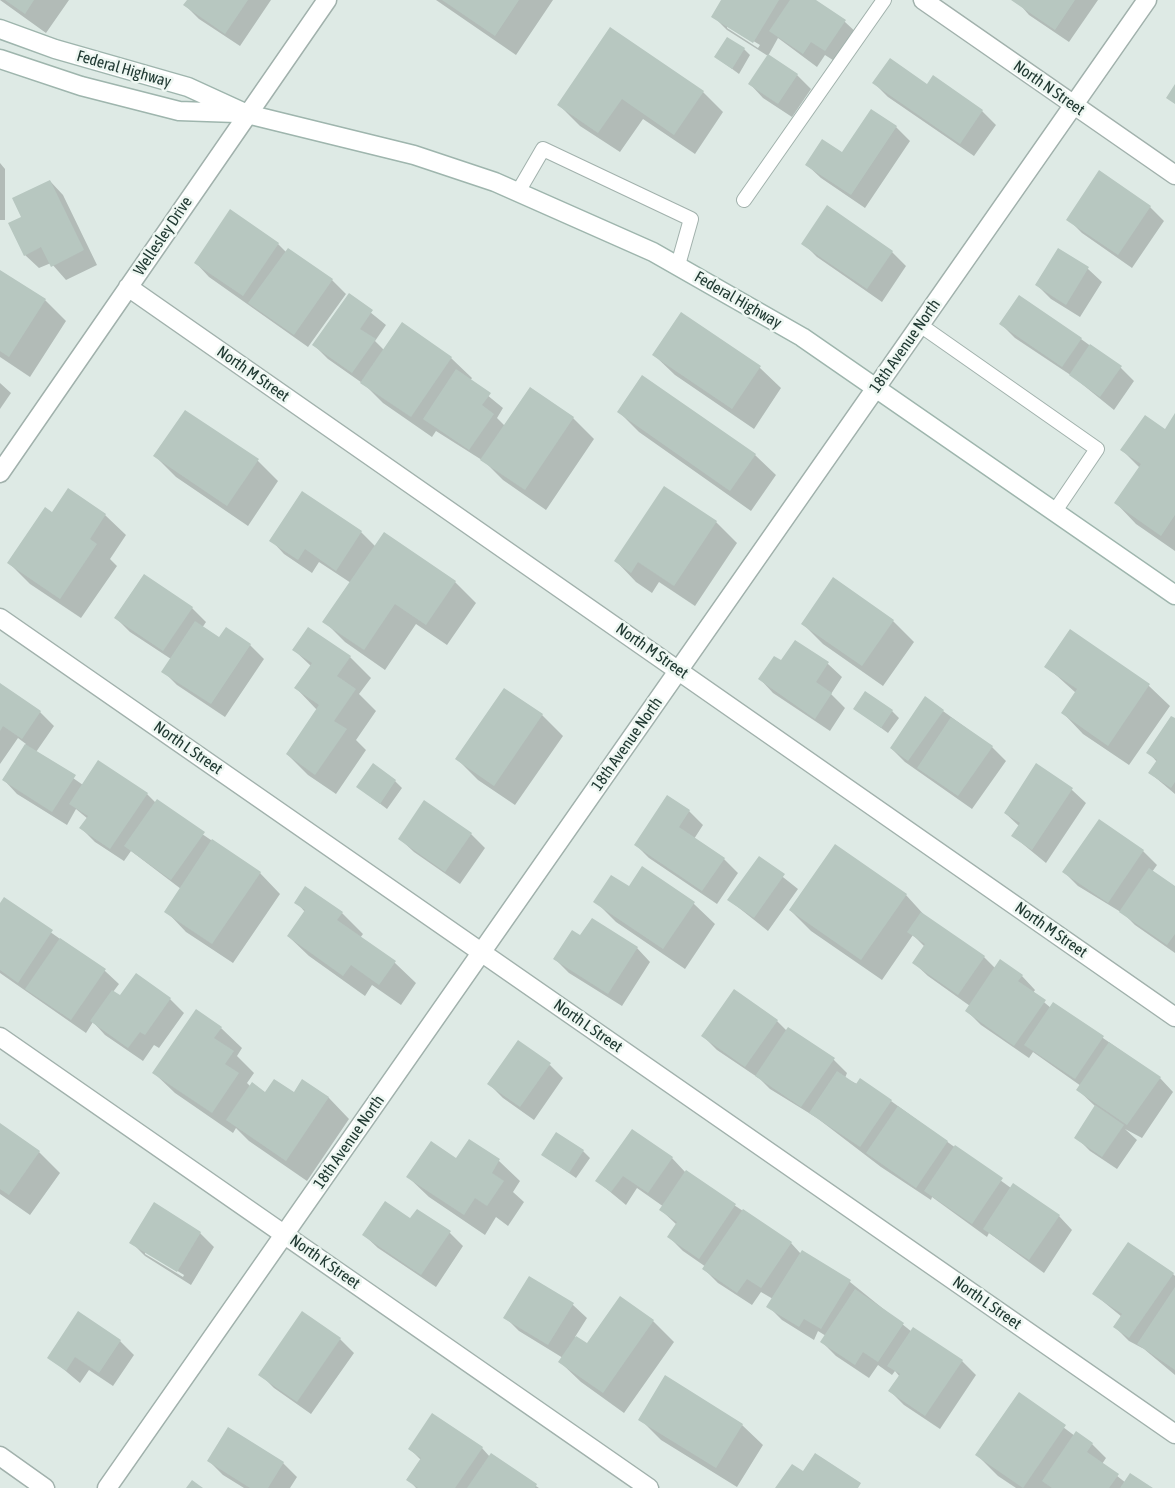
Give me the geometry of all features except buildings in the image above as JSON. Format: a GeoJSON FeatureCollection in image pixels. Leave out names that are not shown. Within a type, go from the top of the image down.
{"type":"FeatureCollection","features":[{"type":"Feature","properties":{"kind":"street","name":"Wellesley Drive"},"geometry":{"type":"LineString","coordinates":[[0,473],[327,0]]}},
{"type":"Feature","properties":{"kind":"street","name":"North N Street"},"geometry":{"type":"LineString","coordinates":[[922,0],[1175,176]]}},
{"type":"Feature","properties":{"kind":"street","name":"18th Avenue North"},"geometry":{"type":"LineString","coordinates":[[107,1488],[1147,0]]}},
{"type":"Feature","properties":{"kind":"street","name":"Federal Highway"},"geometry":{"type":"LineString","coordinates":[[0,29],[55,49],[188,87],[247,114],[414,155],[575,215],[678,265],[793,332],[1175,594]]}},
{"type":"Feature","properties":{"kind":"street","name":"Federal Highway"},"geometry":{"type":"LineString","coordinates":[[0,59],[81,86],[179,111],[247,114]]}},
{"type":"Feature","properties":{"kind":"street","name":"North M Street"},"geometry":{"type":"LineString","coordinates":[[128,288],[1175,1017]]}},
{"type":"Feature","properties":{"kind":"street","name":"North L Street"},"geometry":{"type":"LineString","coordinates":[[0,618],[1175,1434]]}},
{"type":"Feature","properties":{"kind":"street","name":"North K Street"},"geometry":{"type":"LineString","coordinates":[[0,1037],[649,1488]]}},
{"type":"Feature","properties":{"kind":"street"},"geometry":{"type":"LineString","coordinates":[[0,1456],[45,1488]]}},
{"type":"Feature","properties":{"kind":"lane"},"geometry":{"type":"LineString","coordinates":[[744,200],[884,0]]}},
{"type":"Feature","properties":{"kind":"lane"},"geometry":{"type":"LineString","coordinates":[[518,192],[543,149],[691,219],[678,265]]}},
{"type":"Feature","properties":{"kind":"lane"},"geometry":{"type":"LineString","coordinates":[[920,325],[1097,449],[1055,511]]}}]}
